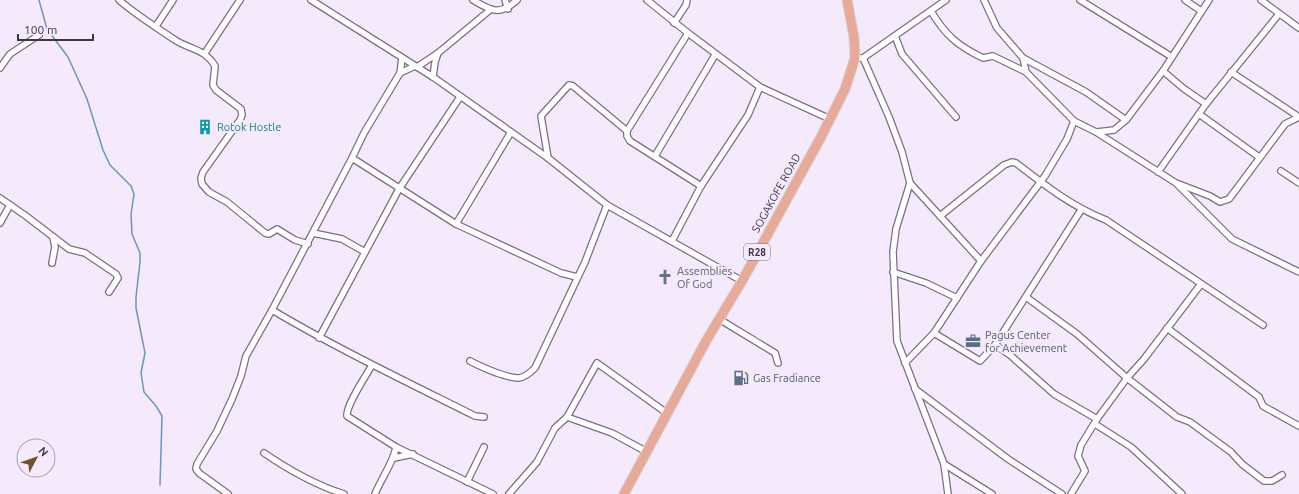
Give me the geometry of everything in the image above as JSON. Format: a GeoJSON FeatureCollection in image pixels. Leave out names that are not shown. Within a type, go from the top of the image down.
{"type":"FeatureCollection","features":[{"type":"Feature","properties":{"kind":"main road","name":"SOGAKOFE ROAD"},"geometry":{"type":"LineString","coordinates":[[624,494],[719,319],[742,281],[845,89],[859,58],[848,0]]}},
{"type":"Feature","properties":{"kind":"street"},"geometry":{"type":"LineString","coordinates":[[119,0],[137,15],[187,47],[204,53],[215,66],[213,85],[216,90],[241,109],[242,115],[203,172],[201,178],[202,184],[209,192],[227,202],[265,232],[269,234],[277,229],[295,240],[308,244]]}},
{"type":"Feature","properties":{"kind":"street"},"geometry":{"type":"LineString","coordinates":[[156,26],[173,0]]}},
{"type":"Feature","properties":{"kind":"street"},"geometry":{"type":"LineString","coordinates":[[204,53],[240,0]]}},
{"type":"Feature","properties":{"kind":"street"},"geometry":{"type":"LineString","coordinates":[[311,0],[433,78],[548,158],[607,204],[742,281]]}},
{"type":"Feature","properties":{"kind":"street"},"geometry":{"type":"LineString","coordinates":[[474,0],[490,10],[508,9],[517,0]]}},
{"type":"Feature","properties":{"kind":"street"},"geometry":{"type":"LineString","coordinates":[[505,0],[508,9]]}},
{"type":"Feature","properties":{"kind":"street"},"geometry":{"type":"LineString","coordinates":[[647,0],[715,55],[760,87],[830,119]]}},
{"type":"Feature","properties":{"kind":"street"},"geometry":{"type":"LineString","coordinates":[[674,23],[686,5],[687,0]]}},
{"type":"Feature","properties":{"kind":"street"},"geometry":{"type":"LineString","coordinates":[[946,0],[895,36],[859,58],[891,124],[902,152],[910,183],[981,261]]}},
{"type":"Feature","properties":{"kind":"street"},"geometry":{"type":"LineString","coordinates":[[984,0],[998,28],[1023,58],[1086,92],[1126,120]]}},
{"type":"Feature","properties":{"kind":"street"},"geometry":{"type":"LineString","coordinates":[[1080,0],[1172,57]]}},
{"type":"Feature","properties":{"kind":"street"},"geometry":{"type":"LineString","coordinates":[[1185,0],[1201,11]]}},
{"type":"Feature","properties":{"kind":"street"},"geometry":{"type":"LineString","coordinates":[[1096,132],[1114,130],[1126,120],[1163,71],[1209,0]]}},
{"type":"Feature","properties":{"kind":"street"},"geometry":{"type":"LineString","coordinates":[[1261,0],[1299,28]]}},
{"type":"Feature","properties":{"kind":"street"},"geometry":{"type":"LineString","coordinates":[[400,73],[416,67],[438,53],[490,10]]}},
{"type":"Feature","properties":{"kind":"street"},"geometry":{"type":"LineString","coordinates":[[931,11],[941,29],[951,39],[983,58],[993,56],[1026,72],[1074,121],[1096,132],[1176,183],[1220,202],[1225,202],[1233,193],[1285,124],[1299,117],[1231,72]]}},
{"type":"Feature","properties":{"kind":"street"},"geometry":{"type":"LineString","coordinates":[[1158,172],[1206,104],[1279,14]]}},
{"type":"Feature","properties":{"kind":"street"},"geometry":{"type":"LineString","coordinates":[[688,33],[627,131],[626,136],[630,141],[701,186]]}},
{"type":"Feature","properties":{"kind":"street"},"geometry":{"type":"LineString","coordinates":[[0,68],[10,54],[39,35]]}},
{"type":"Feature","properties":{"kind":"street"},"geometry":{"type":"LineString","coordinates":[[895,36],[902,54],[956,117]]}},
{"type":"Feature","properties":{"kind":"street"},"geometry":{"type":"LineString","coordinates":[[433,78],[438,53]]}},
{"type":"Feature","properties":{"kind":"street"},"geometry":{"type":"LineString","coordinates":[[655,156],[715,55]]}},
{"type":"Feature","properties":{"kind":"street"},"geometry":{"type":"LineString","coordinates":[[228,494],[199,473],[196,469],[197,464],[217,431],[232,399],[246,356],[308,244],[312,233],[364,133],[400,73],[402,58]]}},
{"type":"Feature","properties":{"kind":"street"},"geometry":{"type":"LineString","coordinates":[[1023,58],[1026,72]]}},
{"type":"Feature","properties":{"kind":"street"},"geometry":{"type":"LineString","coordinates":[[1163,71],[1182,88],[1206,104]]}},
{"type":"Feature","properties":{"kind":"street"},"geometry":{"type":"LineString","coordinates":[[548,158],[541,116],[569,85],[573,86],[627,131]]}},
{"type":"Feature","properties":{"kind":"street"},"geometry":{"type":"LineString","coordinates":[[672,241],[701,186],[748,115],[760,87]]}},
{"type":"Feature","properties":{"kind":"street"},"geometry":{"type":"LineString","coordinates":[[319,338],[400,189],[460,97]]}},
{"type":"Feature","properties":{"kind":"street"},"geometry":{"type":"LineString","coordinates":[[1199,114],[1259,157]]}},
{"type":"Feature","properties":{"kind":"street"},"geometry":{"type":"LineString","coordinates":[[905,363],[934,333],[981,261],[1041,183],[1067,139],[1074,121]]}},
{"type":"Feature","properties":{"kind":"street"},"geometry":{"type":"LineString","coordinates":[[456,224],[511,132]]}},
{"type":"Feature","properties":{"kind":"street"},"geometry":{"type":"LineString","coordinates":[[352,158],[456,224],[561,273],[577,277]]}},
{"type":"Feature","properties":{"kind":"street"},"geometry":{"type":"LineString","coordinates":[[940,216],[1004,165],[1012,162],[1016,163],[1041,183],[1081,210],[1106,220],[1263,326]]}},
{"type":"Feature","properties":{"kind":"street"},"geometry":{"type":"LineString","coordinates":[[1281,171],[1299,183]]}},
{"type":"Feature","properties":{"kind":"street"},"geometry":{"type":"LineString","coordinates":[[910,183],[896,229],[893,252],[897,341],[914,389],[944,464],[948,494]]}},
{"type":"Feature","properties":{"kind":"street"},"geometry":{"type":"LineString","coordinates":[[1176,183],[1232,238],[1299,272]]}},
{"type":"Feature","properties":{"kind":"street"},"geometry":{"type":"LineString","coordinates":[[0,198],[53,236],[69,250],[85,253],[116,274],[118,278],[109,292]]}},
{"type":"Feature","properties":{"kind":"street"},"geometry":{"type":"LineString","coordinates":[[470,361],[484,369],[511,379],[525,376],[532,371],[551,335],[585,262],[607,204]]}},
{"type":"Feature","properties":{"kind":"street"},"geometry":{"type":"LineString","coordinates":[[0,223],[10,205]]}},
{"type":"Feature","properties":{"kind":"street"},"geometry":{"type":"LineString","coordinates":[[934,333],[980,361],[995,345],[1081,210]]}},
{"type":"Feature","properties":{"kind":"street"},"geometry":{"type":"LineString","coordinates":[[312,233],[342,239],[365,252]]}},
{"type":"Feature","properties":{"kind":"street"},"geometry":{"type":"LineString","coordinates":[[52,264],[55,247],[53,236]]}},
{"type":"Feature","properties":{"kind":"street"},"geometry":{"type":"LineString","coordinates":[[893,272],[926,283],[957,298]]}},
{"type":"Feature","properties":{"kind":"street"},"geometry":{"type":"LineString","coordinates":[[1071,494],[1084,471],[1078,456],[1081,445],[1127,378],[1201,284]]}},
{"type":"Feature","properties":{"kind":"street"},"geometry":{"type":"LineString","coordinates":[[1026,297],[1077,334],[1127,378],[1177,417],[1190,422],[1231,452],[1242,464],[1264,481],[1272,481],[1282,475]]}},
{"type":"Feature","properties":{"kind":"street"},"geometry":{"type":"LineString","coordinates":[[272,310],[319,338],[372,366],[476,416],[484,417]]}},
{"type":"Feature","properties":{"kind":"street"},"geometry":{"type":"LineString","coordinates":[[719,319],[775,353],[778,363]]}},
{"type":"Feature","properties":{"kind":"street"},"geometry":{"type":"LineString","coordinates":[[1167,328],[1259,397],[1263,406],[1299,426]]}},
{"type":"Feature","properties":{"kind":"street"},"geometry":{"type":"LineString","coordinates":[[995,345],[1010,355],[1054,394],[1131,447],[1182,494]]}},
{"type":"Feature","properties":{"kind":"street"},"geometry":{"type":"LineString","coordinates":[[509,494],[537,462],[548,445],[555,428],[567,417],[597,363],[668,414]]}},
{"type":"Feature","properties":{"kind":"street"},"geometry":{"type":"LineString","coordinates":[[372,366],[354,398],[347,412],[347,416],[396,447],[493,494]]}},
{"type":"Feature","properties":{"kind":"street"},"geometry":{"type":"LineString","coordinates":[[914,389],[1008,459],[1062,494]]}},
{"type":"Feature","properties":{"kind":"street"},"geometry":{"type":"LineString","coordinates":[[567,417],[612,433],[647,452]]}},
{"type":"Feature","properties":{"kind":"street"},"geometry":{"type":"LineString","coordinates":[[375,494],[383,476],[394,458],[396,447]]}},
{"type":"Feature","properties":{"kind":"street"},"geometry":{"type":"LineString","coordinates":[[467,482],[484,447]]}},
{"type":"Feature","properties":{"kind":"street"},"geometry":{"type":"LineString","coordinates":[[264,453],[294,473],[330,490],[344,494]]}},
{"type":"Feature","properties":{"kind":"street"},"geometry":{"type":"LineString","coordinates":[[394,458],[413,454]]}},
{"type":"Feature","properties":{"kind":"street"},"geometry":{"type":"LineString","coordinates":[[944,464],[992,494]]}},
{"type":"Feature","properties":{"kind":"waterway"},"geometry":{"type":"LineString","coordinates":[[39,0],[47,29],[68,57],[87,99],[103,150],[110,165],[131,186],[134,194],[131,214],[132,234],[140,253],[136,308],[145,353],[141,373],[144,392],[162,416],[160,485]]}},
{"type":"Feature","properties":{"kind":"place","name":"Rotok Hostle"},"geometry":{"type":"Point","coordinates":[205,127]}},
{"type":"Feature","properties":{"kind":"place","name":"Assemblies Of God"},"geometry":{"type":"Point","coordinates":[665,277]}},
{"type":"Feature","properties":{"kind":"place","name":"Pagus Center for Achievement"},"geometry":{"type":"Point","coordinates":[973,341]}},
{"type":"Feature","properties":{"kind":"place","name":"Gas Fradiance"},"geometry":{"type":"Point","coordinates":[741,378]}}]}
